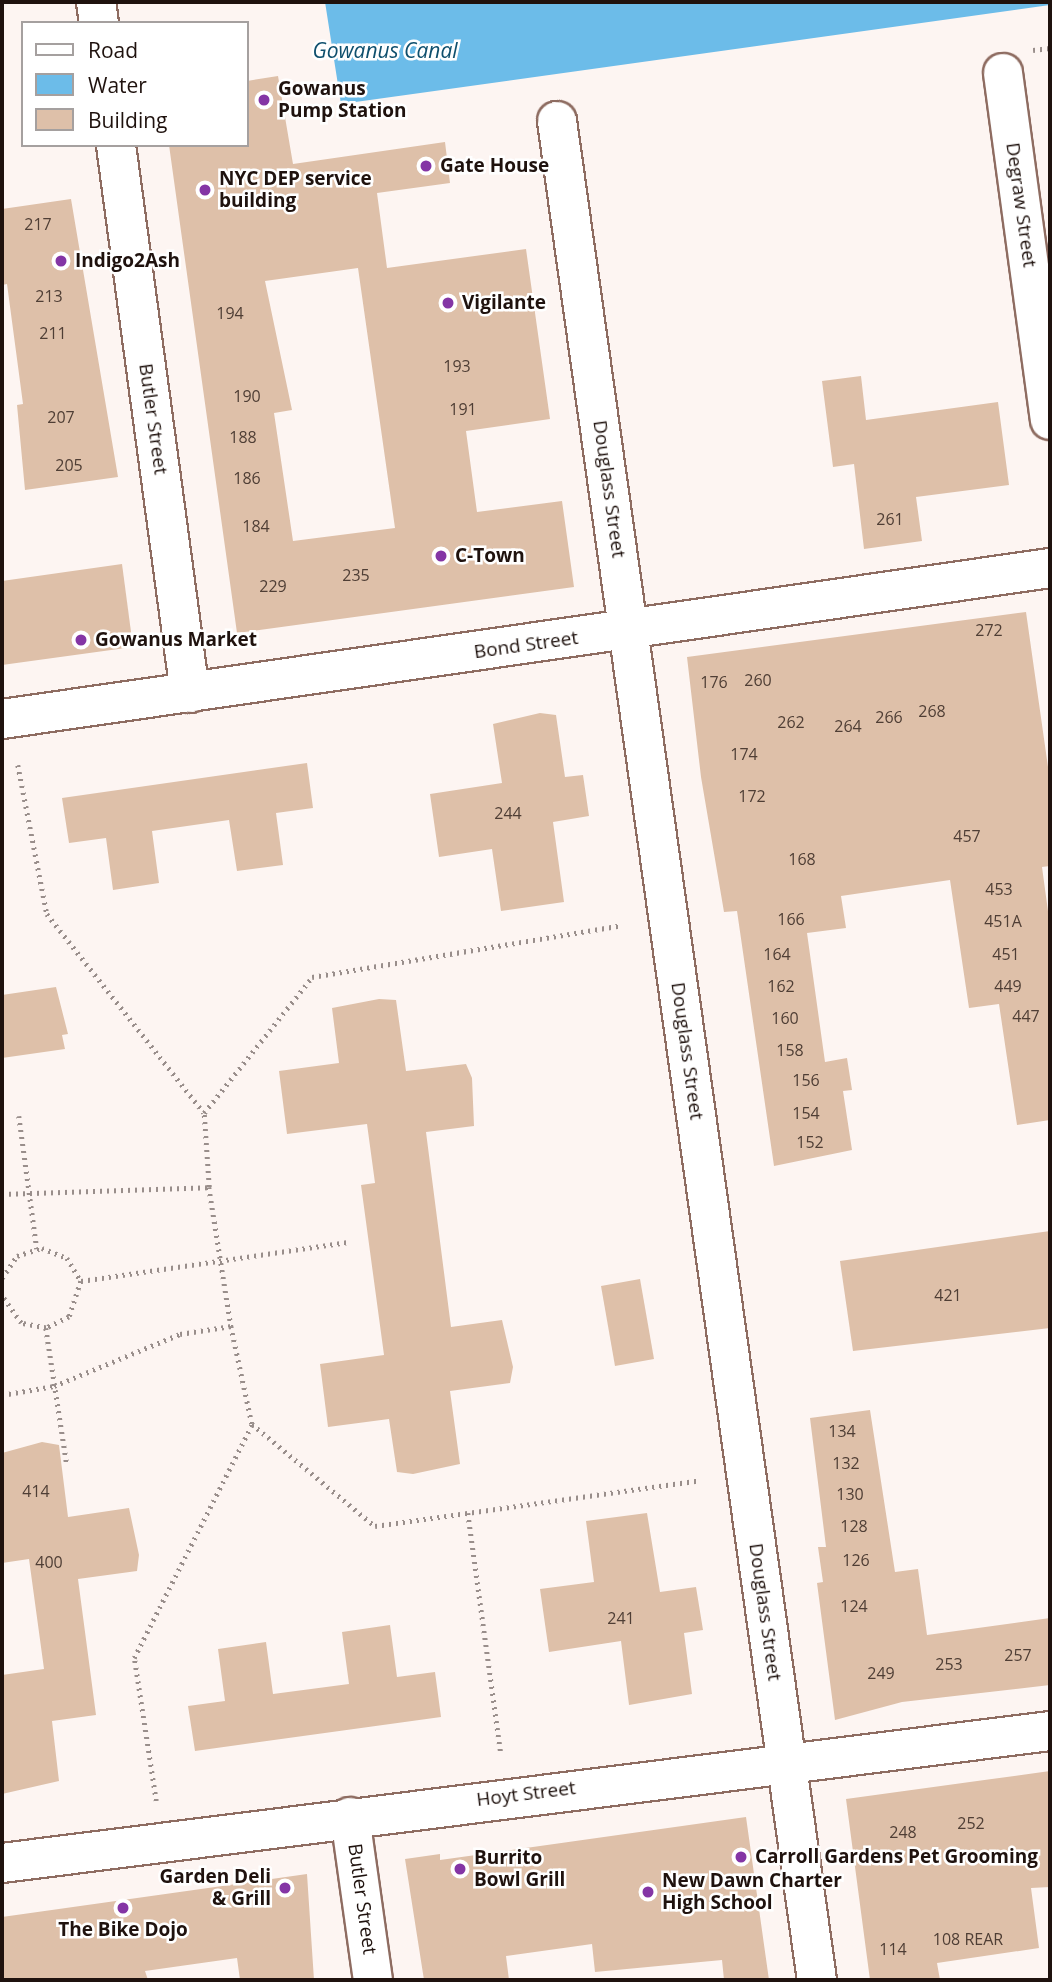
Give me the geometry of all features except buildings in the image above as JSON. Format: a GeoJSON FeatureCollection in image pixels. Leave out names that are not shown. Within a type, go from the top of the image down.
{"type":"FeatureCollection","features":[{"type":"Feature","properties":{"kind":"street"},"geometry":{"type":"LineString","coordinates":[[96,2],[99,21]]}},
{"type":"Feature","properties":{"kind":"street","name":"Degraw Street"},"geometry":{"type":"LineString","coordinates":[[1003,73],[1050,420]]}},
{"type":"Feature","properties":{"kind":"street","name":"Douglass Street"},"geometry":{"type":"LineString","coordinates":[[556,121],[817,1980]]}},
{"type":"Feature","properties":{"kind":"street","name":"Butler Street"},"geometry":{"type":"LineString","coordinates":[[116,147],[190,693]]}},
{"type":"Feature","properties":{"kind":"street","name":"Bond Street"},"geometry":{"type":"LineString","coordinates":[[2,719],[1050,568]]}},
{"type":"Feature","properties":{"kind":"street","name":"Hoyt Street"},"geometry":{"type":"LineString","coordinates":[[2,1863],[350,1817],[1050,1731]]}},
{"type":"Feature","properties":{"kind":"street","name":"Butler Street"},"geometry":{"type":"LineString","coordinates":[[350,1817],[373,1980]]}},
{"type":"Feature","properties":{"kind":"path"},"geometry":{"type":"LineString","coordinates":[[18,765],[47,914],[204,1113],[209,1187],[231,1326],[251,1424],[134,1658],[156,1801]]}},
{"type":"Feature","properties":{"kind":"path"},"geometry":{"type":"LineString","coordinates":[[204,1113],[312,977],[622,925]]}},
{"type":"Feature","properties":{"kind":"path"},"geometry":{"type":"LineString","coordinates":[[19,1116],[37,1249]]}},
{"type":"Feature","properties":{"kind":"path"},"geometry":{"type":"LineString","coordinates":[[2,1194],[209,1187]]}},
{"type":"Feature","properties":{"kind":"path"},"geometry":{"type":"LineString","coordinates":[[81,1281],[348,1242]]}},
{"type":"Feature","properties":{"kind":"path"},"geometry":{"type":"LineString","coordinates":[[2,1278],[17,1256],[37,1249],[67,1258],[81,1281],[69,1317],[46,1328],[21,1323],[2,1296]]}},
{"type":"Feature","properties":{"kind":"path"},"geometry":{"type":"LineString","coordinates":[[2,1395],[54,1386],[180,1334],[231,1326]]}},
{"type":"Feature","properties":{"kind":"path"},"geometry":{"type":"LineString","coordinates":[[46,1328],[67,1465]]}},
{"type":"Feature","properties":{"kind":"path"},"geometry":{"type":"LineString","coordinates":[[251,1424],[374,1526],[697,1481]]}},
{"type":"Feature","properties":{"kind":"path"},"geometry":{"type":"LineString","coordinates":[[468,1513],[501,1754]]}},
{"type":"Feature","properties":{"kind":"water","name":"Gowanus Canal"},"geometry":{"type":"Polygon","coordinates":[[[325,2],[1050,2],[1050,5],[341,104],[325,2]]]}},
{"type":"Feature","properties":{"kind":"place","name":"Gowanus Pump Station"},"geometry":{"type":"Point","coordinates":[264,100]}},
{"type":"Feature","properties":{"kind":"place","name":"Gate House"},"geometry":{"type":"Point","coordinates":[426,166]}},
{"type":"Feature","properties":{"kind":"place","name":"NYC DEP service building"},"geometry":{"type":"Point","coordinates":[205,190]}},
{"type":"Feature","properties":{"kind":"place","name":"Indigo2Ash"},"geometry":{"type":"Point","coordinates":[61,261]}},
{"type":"Feature","properties":{"kind":"place","name":"Vigilante"},"geometry":{"type":"Point","coordinates":[448,303]}},
{"type":"Feature","properties":{"kind":"place","name":"C-Town"},"geometry":{"type":"Point","coordinates":[441,556]}},
{"type":"Feature","properties":{"kind":"place","name":"Gowanus Market"},"geometry":{"type":"Point","coordinates":[81,640]}},
{"type":"Feature","properties":{"kind":"place","name":"Carroll Gardens Pet Grooming"},"geometry":{"type":"Point","coordinates":[741,1857]}},
{"type":"Feature","properties":{"kind":"place","name":"Burrito Bowl Grill"},"geometry":{"type":"Point","coordinates":[460,1869]}},
{"type":"Feature","properties":{"kind":"place","name":"Garden Deli & Grill"},"geometry":{"type":"Point","coordinates":[285,1888]}},
{"type":"Feature","properties":{"kind":"place","name":"New Dawn Charter High School"},"geometry":{"type":"Point","coordinates":[648,1892]}},
{"type":"Feature","properties":{"kind":"place","name":"The Bike Dojo"},"geometry":{"type":"Point","coordinates":[123,1908]}}]}
